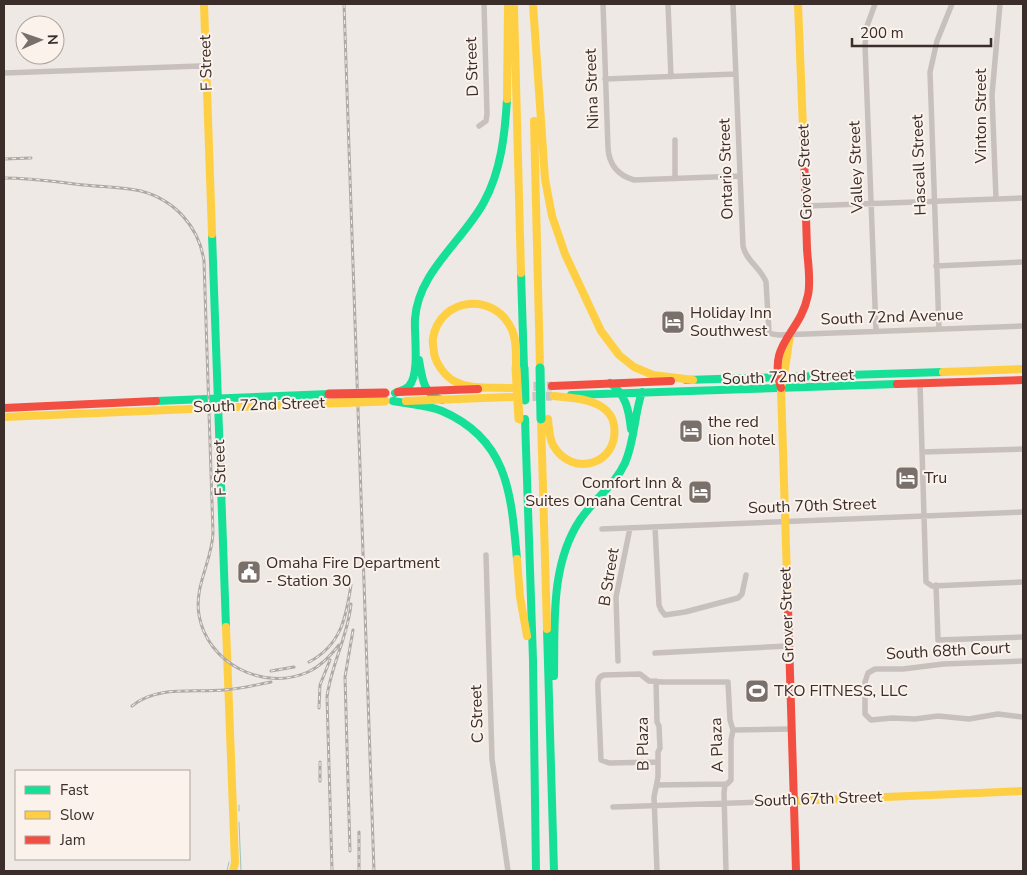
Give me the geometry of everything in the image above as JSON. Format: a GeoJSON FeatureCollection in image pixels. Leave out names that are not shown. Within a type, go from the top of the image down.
{"type":"FeatureCollection","features":[{"type":"Feature","properties":{"kind":"main road","name":"F Street"},"geometry":{"type":"LineString","coordinates":[[204,4],[235,862],[233,871]]}},
{"type":"Feature","properties":{"kind":"main road"},"geometry":{"type":"LineString","coordinates":[[390,397],[407,388],[413,376],[416,310],[426,283],[482,204],[492,185],[498,166],[505,126],[508,4]]}},
{"type":"Feature","properties":{"kind":"main road"},"geometry":{"type":"LineString","coordinates":[[514,4],[520,368],[532,660],[536,871]]}},
{"type":"Feature","properties":{"kind":"main road"},"geometry":{"type":"LineString","coordinates":[[532,4],[537,243],[543,368],[554,871]]}},
{"type":"Feature","properties":{"kind":"main road"},"geometry":{"type":"LineString","coordinates":[[532,4],[545,179],[552,216],[564,254],[601,331],[618,355],[634,367],[653,375],[693,380]]}},
{"type":"Feature","properties":{"kind":"main road","name":"Grover Street"},"geometry":{"type":"LineString","coordinates":[[796,871],[779,358],[782,344],[801,317],[808,294],[798,4]]}},
{"type":"Feature","properties":{"kind":"main road","name":"South 72nd Street"},"geometry":{"type":"LineString","coordinates":[[390,397],[426,391],[512,387],[469,385],[457,382],[449,377],[439,366],[434,352],[433,338],[438,324],[447,313],[462,304],[476,303],[493,308],[504,316],[513,331],[520,368]]}},
{"type":"Feature","properties":{"kind":"main road"},"geometry":{"type":"LineString","coordinates":[[416,310],[422,378],[426,391],[436,399],[442,400]]}},
{"type":"Feature","properties":{"kind":"main road","name":"South 72nd Street"},"geometry":{"type":"LineString","coordinates":[[552,386],[1023,370]]}},
{"type":"Feature","properties":{"kind":"main road"},"geometry":{"type":"LineString","coordinates":[[920,384],[929,372]]}},
{"type":"Feature","properties":{"kind":"main road","name":"South 72nd Street"},"geometry":{"type":"LineString","coordinates":[[544,419],[554,448],[572,464],[583,465],[597,462],[608,454],[615,434],[614,423],[610,414],[603,408],[585,400],[553,396],[1023,380]]}},
{"type":"Feature","properties":{"kind":"main road"},"geometry":{"type":"LineString","coordinates":[[610,383],[622,393],[628,409],[631,442]]}},
{"type":"Feature","properties":{"kind":"main road"},"geometry":{"type":"LineString","coordinates":[[551,772],[557,589],[560,564],[565,547],[575,528],[586,511],[621,471],[628,457],[637,408],[642,392]]}},
{"type":"Feature","properties":{"kind":"main road"},"geometry":{"type":"LineString","coordinates":[[390,397],[430,407],[461,419],[486,440],[499,460],[510,501],[518,555],[522,614],[532,660]]}},
{"type":"Feature","properties":{"kind":"main road","name":"South 72nd Street"},"geometry":{"type":"LineString","coordinates":[[4,416],[36,411],[218,402],[329,398],[390,397],[442,400],[513,397]]}},
{"type":"Feature","properties":{"kind":"main road","name":"South 72nd Street"},"geometry":{"type":"LineString","coordinates":[[4,408],[36,411]]}},
{"type":"Feature","properties":{"kind":"main road","name":"South 67th Street"},"geometry":{"type":"LineString","coordinates":[[794,801],[1023,791]]}},
{"type":"Feature","properties":{"kind":"street","name":"D Street"},"geometry":{"type":"LineString","coordinates":[[479,126],[486,121],[487,114],[484,4]]}},
{"type":"Feature","properties":{"kind":"street","name":"Nina Street"},"geometry":{"type":"LineString","coordinates":[[603,4],[608,155],[617,171],[625,177],[634,180],[675,179]]}},
{"type":"Feature","properties":{"kind":"street"},"geometry":{"type":"LineString","coordinates":[[668,4],[671,76]]}},
{"type":"Feature","properties":{"kind":"street","name":"Ontario Street"},"geometry":{"type":"LineString","coordinates":[[734,4],[743,246],[747,256],[766,282],[769,326]]}},
{"type":"Feature","properties":{"kind":"street","name":"Valley Street"},"geometry":{"type":"LineString","coordinates":[[874,4],[867,26],[865,45],[876,331]]}},
{"type":"Feature","properties":{"kind":"street","name":"Hascall Street"},"geometry":{"type":"LineString","coordinates":[[939,329],[930,72],[933,53],[952,4]]}},
{"type":"Feature","properties":{"kind":"street","name":"Vinton Street"},"geometry":{"type":"LineString","coordinates":[[996,199],[992,95],[1000,4]]}},
{"type":"Feature","properties":{"kind":"street"},"geometry":{"type":"LineString","coordinates":[[4,73],[206,67]]}},
{"type":"Feature","properties":{"kind":"street"},"geometry":{"type":"LineString","coordinates":[[605,79],[736,74]]}},
{"type":"Feature","properties":{"kind":"street"},"geometry":{"type":"LineString","coordinates":[[675,140],[675,179],[740,176]]}},
{"type":"Feature","properties":{"kind":"street"},"geometry":{"type":"LineString","coordinates":[[806,206],[1023,198]]}},
{"type":"Feature","properties":{"kind":"street"},"geometry":{"type":"LineString","coordinates":[[936,266],[1023,262]]}},
{"type":"Feature","properties":{"kind":"street","name":"South 72nd Avenue"},"geometry":{"type":"LineString","coordinates":[[769,326],[772,334],[790,335],[1023,326]]}},
{"type":"Feature","properties":{"kind":"street"},"geometry":{"type":"LineString","coordinates":[[920,384],[926,580],[928,585],[1023,582]]}},
{"type":"Feature","properties":{"kind":"street"},"geometry":{"type":"LineString","coordinates":[[922,452],[1023,449]]}},
{"type":"Feature","properties":{"kind":"street","name":"South 70th Street"},"geometry":{"type":"LineString","coordinates":[[602,529],[1023,512]]}},
{"type":"Feature","properties":{"kind":"street"},"geometry":{"type":"LineString","coordinates":[[655,527],[661,610],[665,615],[738,598],[741,596],[746,575]]}},
{"type":"Feature","properties":{"kind":"street","name":"B Street"},"geometry":{"type":"LineString","coordinates":[[618,661],[616,598],[630,528]]}},
{"type":"Feature","properties":{"kind":"street","name":"C Street"},"geometry":{"type":"LineString","coordinates":[[486,555],[492,759],[508,871]]}},
{"type":"Feature","properties":{"kind":"street"},"geometry":{"type":"LineString","coordinates":[[936,586],[938,640],[1023,637]]}},
{"type":"Feature","properties":{"kind":"street"},"geometry":{"type":"LineString","coordinates":[[655,653],[788,646]]}},
{"type":"Feature","properties":{"kind":"street","name":"South 68th Court"},"geometry":{"type":"LineString","coordinates":[[1023,661],[951,663],[903,669],[875,669],[867,674],[865,682],[865,714],[868,719],[874,721],[938,716],[969,719],[998,714],[1023,717]]}},
{"type":"Feature","properties":{"kind":"street"},"geometry":{"type":"LineString","coordinates":[[656,681],[649,680],[640,674],[604,675],[598,680],[598,691],[601,759],[603,762],[658,762]]}},
{"type":"Feature","properties":{"kind":"street","name":"A Plaza"},"geometry":{"type":"LineString","coordinates":[[656,681],[728,682],[730,720],[733,730],[731,740],[732,779],[728,784],[725,784],[724,802],[726,871]]}},
{"type":"Feature","properties":{"kind":"street","name":"B Plaza"},"geometry":{"type":"LineString","coordinates":[[654,805],[658,752],[660,748],[656,681]]}},
{"type":"Feature","properties":{"kind":"street"},"geometry":{"type":"LineString","coordinates":[[733,730],[791,729]]}},
{"type":"Feature","properties":{"kind":"street"},"geometry":{"type":"LineString","coordinates":[[656,785],[725,784]]}},
{"type":"Feature","properties":{"kind":"street","name":"South 67th Street"},"geometry":{"type":"LineString","coordinates":[[613,807],[794,801]]}},
{"type":"Feature","properties":{"kind":"street"},"geometry":{"type":"LineString","coordinates":[[654,805],[657,871]]}},
{"type":"Feature","properties":{"kind":"waterway"},"geometry":{"type":"LineString","coordinates":[[239,805],[239,811]]}},
{"type":"Feature","properties":{"kind":"waterway"},"geometry":{"type":"LineString","coordinates":[[239,822],[241,871]]}},
{"type":"Feature","properties":{"kind":"waterway"},"geometry":{"type":"LineString","coordinates":[[227,871],[229,862]]}},
{"type":"Feature","properties":{"kind":"tunnel"},"geometry":{"type":"LineString","coordinates":[[520,387],[552,386]]}},
{"type":"Feature","properties":{"kind":"tunnel"},"geometry":{"type":"LineString","coordinates":[[519,397],[552,396]]}},
{"type":"Feature","properties":{"kind":"railway"},"geometry":{"type":"LineString","coordinates":[[344,4],[374,871]]}},
{"type":"Feature","properties":{"kind":"railway"},"geometry":{"type":"LineString","coordinates":[[4,159],[31,158]]}},
{"type":"Feature","properties":{"kind":"railway"},"geometry":{"type":"LineString","coordinates":[[4,178],[34,179],[141,191],[153,195],[175,208],[191,226],[197,237],[204,261],[213,533],[198,604],[204,632],[213,647],[225,659],[240,669],[256,675],[273,678],[291,677],[308,672],[317,667],[339,645]]}},
{"type":"Feature","properties":{"kind":"railway"},"geometry":{"type":"LineString","coordinates":[[309,662],[328,647],[340,630],[347,609],[351,585]]}},
{"type":"Feature","properties":{"kind":"railway"},"geometry":{"type":"LineString","coordinates":[[332,870],[327,697],[332,673],[347,628],[351,604]]}},
{"type":"Feature","properties":{"kind":"railway"},"geometry":{"type":"LineString","coordinates":[[350,851],[345,677],[353,630]]}},
{"type":"Feature","properties":{"kind":"railway"},"geometry":{"type":"LineString","coordinates":[[319,708],[320,685],[330,660]]}},
{"type":"Feature","properties":{"kind":"railway"},"geometry":{"type":"LineString","coordinates":[[271,671],[294,667]]}},
{"type":"Feature","properties":{"kind":"railway"},"geometry":{"type":"LineString","coordinates":[[132,706],[142,699],[164,692],[212,691],[242,688],[271,682]]}},
{"type":"Feature","properties":{"kind":"railway"},"geometry":{"type":"LineString","coordinates":[[320,762],[320,781]]}},
{"type":"Feature","properties":{"kind":"railway"},"geometry":{"type":"LineString","coordinates":[[359,832],[359,871]]}},
{"type":"Feature","properties":{"kind":"traffic: fast"},"geometry":{"type":"LineString","coordinates":[[395,393],[409,386],[414,373],[416,354],[415,319],[418,302],[424,286],[475,216],[490,190],[501,152],[507,99]]}},
{"type":"Feature","properties":{"kind":"traffic: fast"},"geometry":{"type":"LineString","coordinates":[[212,234],[226,627]]}},
{"type":"Feature","properties":{"kind":"traffic: fast"},"geometry":{"type":"LineString","coordinates":[[521,273],[524,368]]}},
{"type":"Feature","properties":{"kind":"traffic: fast"},"geometry":{"type":"LineString","coordinates":[[419,360],[427,390],[436,398],[442,400]]}},
{"type":"Feature","properties":{"kind":"traffic: fast"},"geometry":{"type":"LineString","coordinates":[[524,368],[525,400]]}},
{"type":"Feature","properties":{"kind":"traffic: fast"},"geometry":{"type":"LineString","coordinates":[[540,368],[541,419]]}},
{"type":"Feature","properties":{"kind":"traffic: fast"},"geometry":{"type":"LineString","coordinates":[[686,380],[943,372]]}},
{"type":"Feature","properties":{"kind":"traffic: fast"},"geometry":{"type":"LineString","coordinates":[[610,383],[620,392],[623,398],[628,409],[631,429]]}},
{"type":"Feature","properties":{"kind":"traffic: fast"},"geometry":{"type":"LineString","coordinates":[[571,395],[897,384]]}},
{"type":"Feature","properties":{"kind":"traffic: fast"},"geometry":{"type":"LineString","coordinates":[[554,676],[556,595],[563,556],[570,537],[580,520],[616,478],[625,463],[631,445],[642,392]]}},
{"type":"Feature","properties":{"kind":"traffic: fast"},"geometry":{"type":"LineString","coordinates":[[156,401],[329,394]]}},
{"type":"Feature","properties":{"kind":"traffic: fast"},"geometry":{"type":"LineString","coordinates":[[393,401],[442,411],[464,423],[481,437],[494,454],[508,492],[517,559]]}},
{"type":"Feature","properties":{"kind":"traffic: fast"},"geometry":{"type":"LineString","coordinates":[[525,419],[533,660],[536,871]]}},
{"type":"Feature","properties":{"kind":"traffic: fast"},"geometry":{"type":"LineString","coordinates":[[547,629],[554,871]]}},
{"type":"Feature","properties":{"kind":"traffic: slow"},"geometry":{"type":"LineString","coordinates":[[204,4],[212,234]]}},
{"type":"Feature","properties":{"kind":"traffic: slow"},"geometry":{"type":"LineString","coordinates":[[507,99],[508,4]]}},
{"type":"Feature","properties":{"kind":"traffic: slow"},"geometry":{"type":"LineString","coordinates":[[533,4],[545,179],[552,216],[565,254],[601,331],[619,355],[634,367],[653,375],[693,380]]}},
{"type":"Feature","properties":{"kind":"traffic: slow"},"geometry":{"type":"LineString","coordinates":[[798,4],[804,153]]}},
{"type":"Feature","properties":{"kind":"traffic: slow"},"geometry":{"type":"LineString","coordinates":[[514,7],[521,273]]}},
{"type":"Feature","properties":{"kind":"traffic: slow"},"geometry":{"type":"LineString","coordinates":[[534,121],[540,368]]}},
{"type":"Feature","properties":{"kind":"traffic: slow"},"geometry":{"type":"LineString","coordinates":[[511,388],[467,386],[447,376],[441,369],[434,353],[433,338],[438,324],[446,314],[457,307],[469,304],[493,309],[504,317],[514,334],[516,368]]}},
{"type":"Feature","properties":{"kind":"traffic: slow"},"geometry":{"type":"LineString","coordinates":[[783,382],[790,335]]}},
{"type":"Feature","properties":{"kind":"traffic: slow"},"geometry":{"type":"LineString","coordinates":[[516,368],[519,419]]}},
{"type":"Feature","properties":{"kind":"traffic: slow"},"geometry":{"type":"LineString","coordinates":[[943,372],[1023,369]]}},
{"type":"Feature","properties":{"kind":"traffic: slow"},"geometry":{"type":"LineString","coordinates":[[781,388],[788,608]]}},
{"type":"Feature","properties":{"kind":"traffic: slow"},"geometry":{"type":"LineString","coordinates":[[548,419],[553,445],[561,456],[571,462],[582,464],[593,462],[610,449],[614,438],[614,425],[611,417],[602,407],[585,400],[554,396]]}},
{"type":"Feature","properties":{"kind":"traffic: slow"},"geometry":{"type":"LineString","coordinates":[[406,401],[513,397]]}},
{"type":"Feature","properties":{"kind":"traffic: slow"},"geometry":{"type":"LineString","coordinates":[[329,403],[385,401]]}},
{"type":"Feature","properties":{"kind":"traffic: slow"},"geometry":{"type":"LineString","coordinates":[[4,417],[329,403]]}},
{"type":"Feature","properties":{"kind":"traffic: slow"},"geometry":{"type":"LineString","coordinates":[[541,419],[547,629]]}},
{"type":"Feature","properties":{"kind":"traffic: slow"},"geometry":{"type":"LineString","coordinates":[[517,559],[520,597],[527,636]]}},
{"type":"Feature","properties":{"kind":"traffic: slow"},"geometry":{"type":"LineString","coordinates":[[226,627],[235,863],[233,871]]}},
{"type":"Feature","properties":{"kind":"traffic: slow"},"geometry":{"type":"LineString","coordinates":[[794,801],[1023,791]]}},
{"type":"Feature","properties":{"kind":"traffic: jam"},"geometry":{"type":"LineString","coordinates":[[781,388],[778,372],[778,360],[781,349],[804,309],[809,290],[804,153]]}},
{"type":"Feature","properties":{"kind":"traffic: jam"},"geometry":{"type":"LineString","coordinates":[[897,384],[1023,380]]}},
{"type":"Feature","properties":{"kind":"traffic: jam"},"geometry":{"type":"LineString","coordinates":[[552,386],[671,381]]}},
{"type":"Feature","properties":{"kind":"traffic: jam"},"geometry":{"type":"LineString","coordinates":[[398,392],[478,389]]}},
{"type":"Feature","properties":{"kind":"traffic: jam"},"geometry":{"type":"LineString","coordinates":[[329,394],[385,393]]}},
{"type":"Feature","properties":{"kind":"traffic: jam"},"geometry":{"type":"LineString","coordinates":[[4,408],[156,401]]}},
{"type":"Feature","properties":{"kind":"traffic: jam"},"geometry":{"type":"LineString","coordinates":[[788,608],[796,871]]}},
{"type":"Feature","properties":{"kind":"place","name":"Holiday Inn Southwest"},"geometry":{"type":"Point","coordinates":[673,322]}},
{"type":"Feature","properties":{"kind":"place","name":"the red lion hotel"},"geometry":{"type":"Point","coordinates":[691,431]}},
{"type":"Feature","properties":{"kind":"place","name":"Tru"},"geometry":{"type":"Point","coordinates":[907,478]}},
{"type":"Feature","properties":{"kind":"place","name":"Comfort Inn & Suites Omaha Central"},"geometry":{"type":"Point","coordinates":[700,492]}},
{"type":"Feature","properties":{"kind":"place","name":"Omaha Fire Department - Station 30"},"geometry":{"type":"Point","coordinates":[249,572]}},
{"type":"Feature","properties":{"kind":"place","name":"TKO FITNESS, LLC"},"geometry":{"type":"Point","coordinates":[757,691]}}]}
